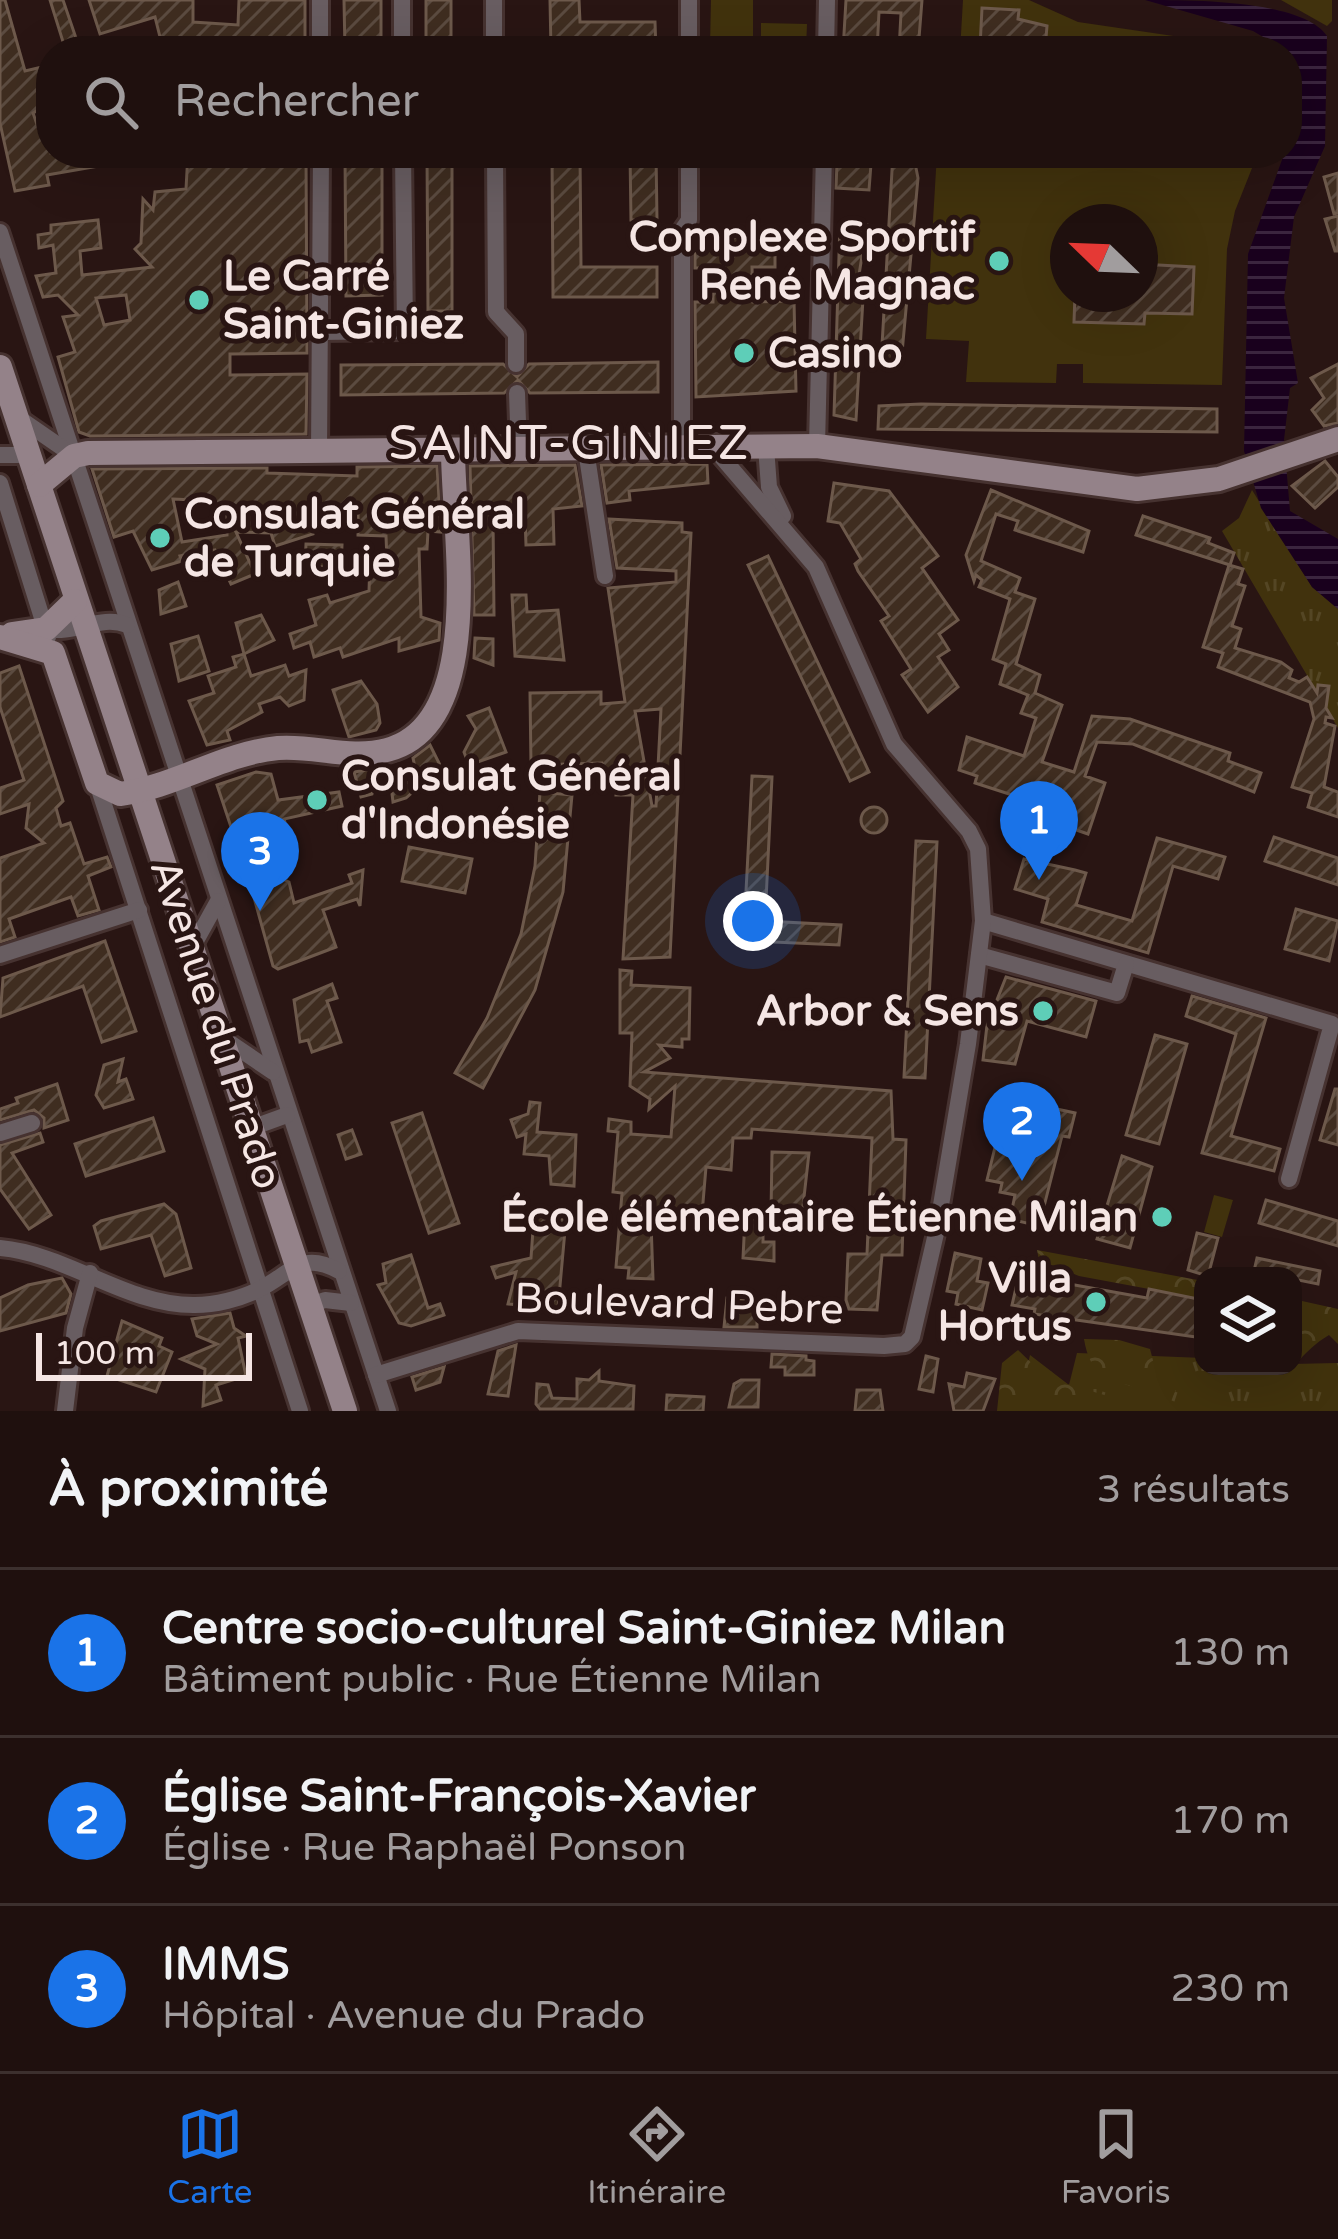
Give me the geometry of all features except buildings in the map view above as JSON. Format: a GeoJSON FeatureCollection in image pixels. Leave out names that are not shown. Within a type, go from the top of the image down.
{"type":"FeatureCollection","features":[{"type":"Feature","properties":{"kind":"street"},"geometry":{"type":"LineString","coordinates":[[320,0],[320,36]]}},
{"type":"Feature","properties":{"kind":"street"},"geometry":{"type":"LineString","coordinates":[[402,0],[402,36]]}},
{"type":"Feature","properties":{"kind":"street"},"geometry":{"type":"LineString","coordinates":[[494,0],[494,36]]}},
{"type":"Feature","properties":{"kind":"street"},"geometry":{"type":"LineString","coordinates":[[689,0],[689,36]]}},
{"type":"Feature","properties":{"kind":"street"},"geometry":{"type":"LineString","coordinates":[[826,36],[827,0]]}},
{"type":"Feature","properties":{"kind":"street"},"geometry":{"type":"LineString","coordinates":[[319,453],[321,168]]}},
{"type":"Feature","properties":{"kind":"street"},"geometry":{"type":"LineString","coordinates":[[320,332],[405,331],[403,168]]}},
{"type":"Feature","properties":{"kind":"street"},"geometry":{"type":"LineString","coordinates":[[495,168],[496,311],[516,334],[516,364]]}},
{"type":"Feature","properties":{"kind":"street"},"geometry":{"type":"LineString","coordinates":[[682,448],[682,230],[689,220],[689,168]]}},
{"type":"Feature","properties":{"kind":"street"},"geometry":{"type":"LineString","coordinates":[[817,446],[824,168]]}},
{"type":"Feature","properties":{"kind":"street","name":"Avenue du Prado"},"geometry":{"type":"LineString","coordinates":[[0,232],[388,1411]]}},
{"type":"Feature","properties":{"kind":"street","name":"Avenue du Prado"},"geometry":{"type":"LineString","coordinates":[[0,368],[345,1411]]}},
{"type":"Feature","properties":{"kind":"street"},"geometry":{"type":"LineString","coordinates":[[518,393],[519,451]]}},
{"type":"Feature","properties":{"kind":"street"},"geometry":{"type":"LineString","coordinates":[[16,416],[74,456],[817,446],[1137,489],[1248,471],[1338,439]]}},
{"type":"Feature","properties":{"kind":"street"},"geometry":{"type":"LineString","coordinates":[[763,491],[766,447]]}},
{"type":"Feature","properties":{"kind":"street"},"geometry":{"type":"LineString","coordinates":[[713,448],[763,491],[817,567],[894,744],[969,831],[982,867],[980,955],[1117,993],[1126,964]]}},
{"type":"Feature","properties":{"kind":"street"},"geometry":{"type":"LineString","coordinates":[[586,450],[604,576]]}},
{"type":"Feature","properties":{"kind":"street"},"geometry":{"type":"LineString","coordinates":[[97,783],[121,794],[279,748],[335,754],[388,750],[422,733],[436,717],[457,650],[453,452]]}},
{"type":"Feature","properties":{"kind":"street"},"geometry":{"type":"LineString","coordinates":[[0,455],[29,455]]}},
{"type":"Feature","properties":{"kind":"street"},"geometry":{"type":"LineString","coordinates":[[39,484],[74,456]]}},
{"type":"Feature","properties":{"kind":"street","name":"Avenue du Prado"},"geometry":{"type":"LineString","coordinates":[[0,483],[300,1411]]}},
{"type":"Feature","properties":{"kind":"street"},"geometry":{"type":"LineString","coordinates":[[50,641],[75,601]]}},
{"type":"Feature","properties":{"kind":"street"},"geometry":{"type":"LineString","coordinates":[[0,636],[50,641],[112,620],[127,625]]}},
{"type":"Feature","properties":{"kind":"street","name":"Avenue du Prado"},"geometry":{"type":"LineString","coordinates":[[192,948],[218,901]]}},
{"type":"Feature","properties":{"kind":"street"},"geometry":{"type":"LineString","coordinates":[[0,955],[139,910]]}},
{"type":"Feature","properties":{"kind":"street"},"geometry":{"type":"LineString","coordinates":[[983,922],[1332,1024],[1289,1179]]}},
{"type":"Feature","properties":{"kind":"street","name":"Boulevard Pebre"},"geometry":{"type":"LineString","coordinates":[[376,1375],[518,1330],[895,1346],[912,1337],[959,1113],[980,955]]}},
{"type":"Feature","properties":{"kind":"street","name":"Avenue du Prado"},"geometry":{"type":"LineString","coordinates":[[220,1036],[274,1072]]}},
{"type":"Feature","properties":{"kind":"street","name":"Avenue du Prado"},"geometry":{"type":"LineString","coordinates":[[251,1128],[287,1115]]}},
{"type":"Feature","properties":{"kind":"street"},"geometry":{"type":"LineString","coordinates":[[0,1133],[32,1123]]}},
{"type":"Feature","properties":{"kind":"street"},"geometry":{"type":"LineString","coordinates":[[0,1248],[90,1273],[174,1304],[222,1302],[260,1289],[295,1259],[339,1271]]}},
{"type":"Feature","properties":{"kind":"street"},"geometry":{"type":"LineString","coordinates":[[64,1411],[75,1328],[90,1273]]}},
{"type":"Feature","properties":{"kind":"street"},"geometry":{"type":"LineString","coordinates":[[310,1305],[325,1300],[351,1303]]}},
{"type":"Feature","properties":{"kind":"green space"},"geometry":{"type":"Polygon","coordinates":[[[711,0],[753,0],[753,36],[710,36],[711,0]]]}},
{"type":"Feature","properties":{"kind":"green space"},"geometry":{"type":"Polygon","coordinates":[[[963,0],[1029,0],[1078,22],[1174,36],[961,36],[963,0]]]}},
{"type":"Feature","properties":{"kind":"green space"},"geometry":{"type":"Polygon","coordinates":[[[1281,0],[1332,0],[1332,21],[1327,26],[1281,0]]]}},
{"type":"Feature","properties":{"kind":"green space"},"geometry":{"type":"Polygon","coordinates":[[[761,23],[807,24],[807,36],[761,36],[761,23]]]}},
{"type":"Feature","properties":{"kind":"green space","name":"Complexe Sportif René Magnac"},"geometry":{"type":"Polygon","coordinates":[[[936,168],[1252,168],[1227,249],[1222,385],[1083,383],[1083,364],[1057,364],[1056,383],[966,382],[969,341],[926,339],[936,168]]]}},
{"type":"Feature","properties":{"kind":"green space"},"geometry":{"type":"Polygon","coordinates":[[[1252,490],[1312,587],[1338,609],[1338,728],[1222,531],[1239,518],[1252,490]]]}},
{"type":"Feature","properties":{"kind":"green space"},"geometry":{"type":"Polygon","coordinates":[[[1214,1195],[1233,1200],[1222,1237],[1204,1232],[1214,1195]]]}},
{"type":"Feature","properties":{"kind":"green space"},"geometry":{"type":"Polygon","coordinates":[[[1037,1250],[1194,1279],[1194,1297],[1079,1276],[1039,1260],[1037,1250]]]}},
{"type":"Feature","properties":{"kind":"green space"},"geometry":{"type":"Polygon","coordinates":[[[1302,1301],[1338,1309],[1338,1344],[1329,1335],[1302,1357],[1302,1301]]]}},
{"type":"Feature","properties":{"kind":"green space"},"geometry":{"type":"Polygon","coordinates":[[[1084,1339],[1119,1340],[1150,1349],[1157,1376],[1176,1390],[1165,1411],[1091,1411],[1075,1402],[1044,1406],[1044,1411],[997,1411],[1002,1363],[1018,1350],[1047,1378],[1138,1405],[1141,1389],[1102,1374],[1091,1361],[1084,1339]]]}},
{"type":"Feature","properties":{"kind":"green space"},"geometry":{"type":"Polygon","coordinates":[[[1077,1353],[1194,1358],[1194,1375],[1302,1375],[1302,1364],[1338,1363],[1338,1411],[1018,1411],[1030,1355],[1069,1385],[1077,1353]]]}},
{"type":"Feature","properties":{"kind":"shaded area"},"geometry":{"type":"Polygon","coordinates":[[[1145,0],[1271,9],[1314,24],[1327,36],[1325,146],[1294,217],[1284,298],[1298,383],[1290,388],[1284,440],[1290,511],[1338,539],[1338,609],[1312,587],[1261,508],[1244,451],[1248,254],[1279,168],[1302,168],[1302,36],[1262,36],[1145,0]]]}},
{"type":"Feature","properties":{"kind":"place","name":"Complexe Sportif René Magnac"},"geometry":{"type":"Point","coordinates":[999,261]}},
{"type":"Feature","properties":{"kind":"place","name":"Le Carré Saint-Giniez"},"geometry":{"type":"Point","coordinates":[199,300]}},
{"type":"Feature","properties":{"kind":"place","name":"Casino"},"geometry":{"type":"Point","coordinates":[744,353]}},
{"type":"Feature","properties":{"kind":"place","name":"Consulat Général de Turquie"},"geometry":{"type":"Point","coordinates":[160,538]}},
{"type":"Feature","properties":{"kind":"place","name":"Consulat Général d'Indonésie"},"geometry":{"type":"Point","coordinates":[317,800]}},
{"type":"Feature","properties":{"kind":"place","name":"Centre socio-culturel Saint-Giniez Milan"},"geometry":{"type":"Point","coordinates":[1039,880]}},
{"type":"Feature","properties":{"kind":"place","name":"IMMS"},"geometry":{"type":"Point","coordinates":[260,911]}},
{"type":"Feature","properties":{"kind":"place","name":"Arbor & Sens"},"geometry":{"type":"Point","coordinates":[1043,1011]}},
{"type":"Feature","properties":{"kind":"place","name":"Église Saint-François-Xavier"},"geometry":{"type":"Point","coordinates":[1022,1181]}},
{"type":"Feature","properties":{"kind":"place","name":"École élémentaire Étienne Milan"},"geometry":{"type":"Point","coordinates":[1162,1217]}},
{"type":"Feature","properties":{"kind":"place","name":"Villa Hortus"},"geometry":{"type":"Point","coordinates":[1096,1302]}},
{"type":"Feature","properties":{"kind":"district","name":"SAINT-GINIEZ"},"geometry":{"type":"Point","coordinates":[570,444]}}]}
